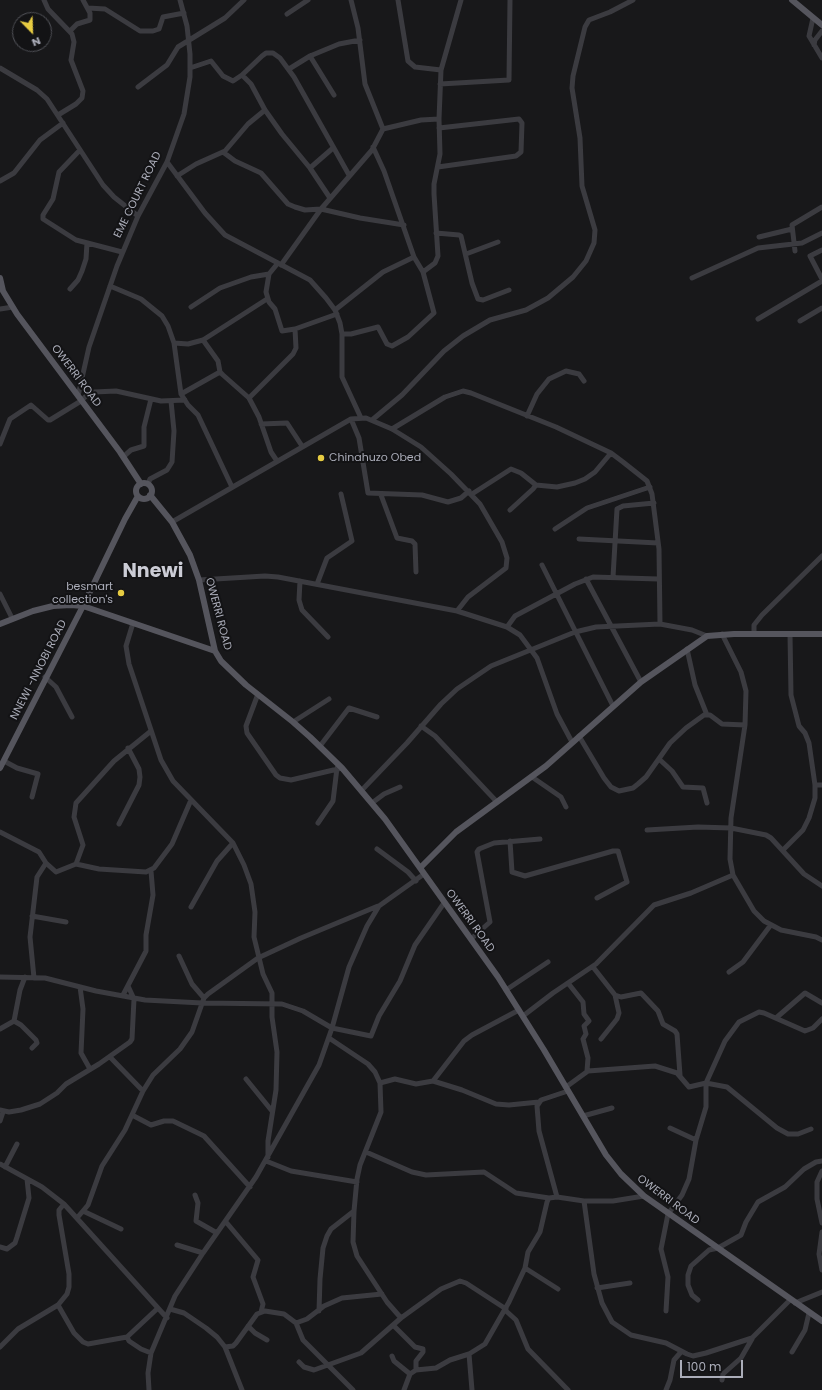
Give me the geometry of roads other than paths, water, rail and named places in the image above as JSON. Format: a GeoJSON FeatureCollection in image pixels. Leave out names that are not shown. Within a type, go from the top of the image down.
{"type":"FeatureCollection","features":[{"type":"Feature","properties":{"kind":"main road"},"geometry":{"type":"LineString","coordinates":[[792,0],[822,25]]}},
{"type":"Feature","properties":{"kind":"main road","name":"OWERRI ROAD"},"geometry":{"type":"LineString","coordinates":[[0,278],[4,291],[13,307],[124,457],[141,484]]}},
{"type":"Feature","properties":{"kind":"main road"},"geometry":{"type":"LineString","coordinates":[[141,484],[148,484],[151,490],[150,495],[143,498],[138,496],[136,489],[141,484]]}},
{"type":"Feature","properties":{"kind":"main road","name":"OWERRI ROAD"},"geometry":{"type":"LineString","coordinates":[[150,495],[172,522],[190,555],[199,580],[215,652],[225,667],[320,746],[372,804],[420,868],[506,990],[614,1166],[644,1196],[668,1214],[718,1248],[792,1302],[822,1321]]}},
{"type":"Feature","properties":{"kind":"main road","name":"NNEWI -NNOBI ROAD"},"geometry":{"type":"LineString","coordinates":[[0,768],[138,496]]}},
{"type":"Feature","properties":{"kind":"main road"},"geometry":{"type":"LineString","coordinates":[[0,624],[33,611],[71,604],[83,606],[215,652]]}},
{"type":"Feature","properties":{"kind":"main road"},"geometry":{"type":"LineString","coordinates":[[420,868],[456,832],[532,777],[640,682],[707,636],[722,634],[822,634]]}},
{"type":"Feature","properties":{"kind":"street"},"geometry":{"type":"LineString","coordinates":[[44,0],[48,10],[70,30],[74,42],[72,60],[84,94],[76,104],[58,115]]}},
{"type":"Feature","properties":{"kind":"street"},"geometry":{"type":"LineString","coordinates":[[70,30],[76,24],[90,20],[91,17],[88,8],[83,0]]}},
{"type":"Feature","properties":{"kind":"street","name":"EME COURT ROAD"},"geometry":{"type":"LineString","coordinates":[[80,398],[89,347],[122,252],[138,216],[167,162],[184,114],[189,89],[190,68],[189,40],[180,0]]}},
{"type":"Feature","properties":{"kind":"street"},"geometry":{"type":"LineString","coordinates":[[138,87],[167,65],[176,50],[189,40],[225,18],[244,0]]}},
{"type":"Feature","properties":{"kind":"street"},"geometry":{"type":"LineString","coordinates":[[287,14],[308,0]]}},
{"type":"Feature","properties":{"kind":"street"},"geometry":{"type":"LineString","coordinates":[[351,0],[360,40],[365,84],[383,129]]}},
{"type":"Feature","properties":{"kind":"street"},"geometry":{"type":"LineString","coordinates":[[398,0],[408,61],[415,67],[441,70]]}},
{"type":"Feature","properties":{"kind":"street"},"geometry":{"type":"LineString","coordinates":[[423,272],[435,263],[438,256],[434,194],[440,154],[439,119],[441,70],[461,0]]}},
{"type":"Feature","properties":{"kind":"street"},"geometry":{"type":"LineString","coordinates":[[440,84],[508,80],[510,0]]}},
{"type":"Feature","properties":{"kind":"street"},"geometry":{"type":"LineString","coordinates":[[372,420],[402,395],[444,351],[463,336],[490,320],[526,310],[548,298],[573,277],[586,261],[594,243],[595,230],[582,186],[580,138],[572,88],[573,76],[585,26],[589,20],[610,12],[633,0]]}},
{"type":"Feature","properties":{"kind":"street"},"geometry":{"type":"LineString","coordinates":[[88,8],[105,9],[140,31],[153,31],[159,29],[163,17],[184,13]]}},
{"type":"Feature","properties":{"kind":"street"},"geometry":{"type":"LineString","coordinates":[[813,18],[809,36],[822,58]]}},
{"type":"Feature","properties":{"kind":"street"},"geometry":{"type":"LineString","coordinates":[[814,45],[815,40],[822,31]]}},
{"type":"Feature","properties":{"kind":"street"},"geometry":{"type":"LineString","coordinates":[[288,69],[310,56],[339,44],[360,40]]}},
{"type":"Feature","properties":{"kind":"street"},"geometry":{"type":"LineString","coordinates":[[190,68],[211,61],[229,80],[233,81],[242,75],[262,56],[270,52],[280,58],[288,69],[349,176]]}},
{"type":"Feature","properties":{"kind":"street"},"geometry":{"type":"LineString","coordinates":[[310,56],[334,95]]}},
{"type":"Feature","properties":{"kind":"street"},"geometry":{"type":"LineString","coordinates":[[0,68],[37,90],[53,107],[103,185],[114,197],[138,216]]}},
{"type":"Feature","properties":{"kind":"street"},"geometry":{"type":"LineString","coordinates":[[242,75],[251,84],[265,110],[310,168],[330,198]]}},
{"type":"Feature","properties":{"kind":"street"},"geometry":{"type":"LineString","coordinates":[[177,176],[196,164],[222,152],[231,145],[248,124],[265,110]]}},
{"type":"Feature","properties":{"kind":"street"},"geometry":{"type":"LineString","coordinates":[[414,257],[383,272],[336,312],[295,329],[282,331],[276,309],[267,299],[266,283],[269,274],[279,264],[321,209],[373,147],[383,129],[421,120],[439,119]]}},
{"type":"Feature","properties":{"kind":"street"},"geometry":{"type":"LineString","coordinates":[[438,167],[516,156],[521,152],[522,123],[519,119],[439,128]]}},
{"type":"Feature","properties":{"kind":"street"},"geometry":{"type":"LineString","coordinates":[[0,181],[14,173],[40,140],[63,123]]}},
{"type":"Feature","properties":{"kind":"street"},"geometry":{"type":"LineString","coordinates":[[342,334],[351,334],[378,327],[390,346],[408,336],[434,313],[423,272],[414,257],[384,171],[373,147]]}},
{"type":"Feature","properties":{"kind":"street"},"geometry":{"type":"LineString","coordinates":[[310,168],[333,148]]}},
{"type":"Feature","properties":{"kind":"street"},"geometry":{"type":"LineString","coordinates":[[80,150],[58,172],[53,198],[43,215],[43,219],[68,236],[87,243],[122,252]]}},
{"type":"Feature","properties":{"kind":"street"},"geometry":{"type":"LineString","coordinates":[[222,152],[236,161],[261,173],[288,204],[305,210],[321,209],[404,225]]}},
{"type":"Feature","properties":{"kind":"street"},"geometry":{"type":"LineString","coordinates":[[167,162],[205,213],[225,235],[310,280],[336,312],[342,334],[342,376],[362,418]]}},
{"type":"Feature","properties":{"kind":"street"},"geometry":{"type":"LineString","coordinates":[[795,251],[792,229],[794,224],[822,207]]}},
{"type":"Feature","properties":{"kind":"street"},"geometry":{"type":"LineString","coordinates":[[759,237],[792,229]]}},
{"type":"Feature","properties":{"kind":"street"},"geometry":{"type":"LineString","coordinates":[[436,233],[459,235],[463,240],[472,283],[478,299],[483,300],[509,290]]}},
{"type":"Feature","properties":{"kind":"street"},"geometry":{"type":"LineString","coordinates":[[692,278],[758,248],[802,243],[822,233]]}},
{"type":"Feature","properties":{"kind":"street"},"geometry":{"type":"LineString","coordinates":[[466,254],[498,242]]}},
{"type":"Feature","properties":{"kind":"street"},"geometry":{"type":"LineString","coordinates":[[70,289],[78,280],[82,271],[86,259],[87,243]]}},
{"type":"Feature","properties":{"kind":"street"},"geometry":{"type":"LineString","coordinates":[[758,319],[822,280],[810,256],[822,250]]}},
{"type":"Feature","properties":{"kind":"street"},"geometry":{"type":"LineString","coordinates":[[191,307],[220,288],[251,277],[269,274]]}},
{"type":"Feature","properties":{"kind":"street"},"geometry":{"type":"LineString","coordinates":[[110,286],[142,299],[162,316],[168,326],[174,343],[181,394],[198,414],[232,487]]}},
{"type":"Feature","properties":{"kind":"street"},"geometry":{"type":"LineString","coordinates":[[174,343],[188,344],[203,340],[267,299]]}},
{"type":"Feature","properties":{"kind":"street"},"geometry":{"type":"LineString","coordinates":[[0,309],[13,307]]}},
{"type":"Feature","properties":{"kind":"street"},"geometry":{"type":"LineString","coordinates":[[800,321],[822,308]]}},
{"type":"Feature","properties":{"kind":"street"},"geometry":{"type":"LineString","coordinates":[[249,398],[293,354],[296,348],[295,329]]}},
{"type":"Feature","properties":{"kind":"street"},"geometry":{"type":"LineString","coordinates":[[203,340],[218,360],[220,372],[249,398],[261,424],[271,452],[277,461]]}},
{"type":"Feature","properties":{"kind":"street"},"geometry":{"type":"LineString","coordinates":[[527,416],[537,394],[549,379],[566,371],[579,374],[584,381]]}},
{"type":"Feature","properties":{"kind":"street"},"geometry":{"type":"LineString","coordinates":[[181,394],[220,372]]}},
{"type":"Feature","properties":{"kind":"street"},"geometry":{"type":"LineString","coordinates":[[0,444],[10,419],[27,406],[31,405],[34,406],[48,420],[50,420],[80,398],[88,394],[116,391],[151,399],[170,401],[185,400]]}},
{"type":"Feature","properties":{"kind":"street"},"geometry":{"type":"LineString","coordinates":[[392,429],[445,397],[463,391],[556,427],[611,454],[635,471],[650,487],[654,503],[658,543],[660,624]]}},
{"type":"Feature","properties":{"kind":"street"},"geometry":{"type":"LineString","coordinates":[[124,457],[131,450],[144,446],[144,427],[151,399]]}},
{"type":"Feature","properties":{"kind":"street"},"geometry":{"type":"LineString","coordinates":[[148,484],[150,479],[167,470],[172,462],[174,431],[170,401]]}},
{"type":"Feature","properties":{"kind":"street"},"geometry":{"type":"LineString","coordinates":[[172,522],[351,419],[362,418],[372,420],[392,429],[421,447],[470,493],[485,511],[502,542],[507,564],[502,573],[468,597],[457,611]]}},
{"type":"Feature","properties":{"kind":"street"},"geometry":{"type":"LineString","coordinates":[[351,419],[359,438],[366,469],[367,491],[371,494],[422,495],[448,502],[461,498],[511,469],[521,473],[536,485],[557,487],[585,479],[599,469],[611,454]]}},
{"type":"Feature","properties":{"kind":"street"},"geometry":{"type":"LineString","coordinates":[[261,424],[287,423],[302,446]]}},
{"type":"Feature","properties":{"kind":"street"},"geometry":{"type":"LineString","coordinates":[[510,510],[536,485]]}},
{"type":"Feature","properties":{"kind":"street"},"geometry":{"type":"LineString","coordinates":[[554,529],[587,508],[650,487]]}},
{"type":"Feature","properties":{"kind":"street"},"geometry":{"type":"LineString","coordinates":[[317,584],[327,558],[352,541],[341,494]]}},
{"type":"Feature","properties":{"kind":"street"},"geometry":{"type":"LineString","coordinates":[[381,495],[397,538],[412,541],[415,544],[416,572]]}},
{"type":"Feature","properties":{"kind":"street"},"geometry":{"type":"LineString","coordinates":[[613,577],[617,509],[623,506],[654,503]]}},
{"type":"Feature","properties":{"kind":"street"},"geometry":{"type":"LineString","coordinates":[[579,539],[658,543]]}},
{"type":"Feature","properties":{"kind":"street"},"geometry":{"type":"LineString","coordinates":[[754,634],[754,625],[762,615],[822,556]]}},
{"type":"Feature","properties":{"kind":"street"},"geometry":{"type":"LineString","coordinates":[[542,565],[614,706]]}},
{"type":"Feature","properties":{"kind":"street"},"geometry":{"type":"LineString","coordinates":[[199,580],[265,576],[300,581],[403,602],[457,611],[507,627],[520,635],[531,649],[543,672],[557,714],[572,742]]}},
{"type":"Feature","properties":{"kind":"street"},"geometry":{"type":"LineString","coordinates":[[507,627],[515,616],[586,579],[593,577],[658,579]]}},
{"type":"Feature","properties":{"kind":"street"},"geometry":{"type":"LineString","coordinates":[[586,579],[612,626],[640,682]]}},
{"type":"Feature","properties":{"kind":"street"},"geometry":{"type":"LineString","coordinates":[[300,581],[299,600],[302,610],[328,637]]}},
{"type":"Feature","properties":{"kind":"street"},"geometry":{"type":"LineString","coordinates":[[0,594],[12,618]]}},
{"type":"Feature","properties":{"kind":"street"},"geometry":{"type":"LineString","coordinates":[[133,623],[127,650],[129,664],[151,731],[166,770],[173,781],[233,843],[244,865],[251,884],[255,912],[254,938],[258,958],[272,993],[272,1024],[277,1052],[276,1090],[268,1141],[267,1159]]}},
{"type":"Feature","properties":{"kind":"street"},"geometry":{"type":"LineString","coordinates":[[361,791],[457,689],[491,666],[575,632],[612,626],[660,624],[692,630],[707,636]]}},
{"type":"Feature","properties":{"kind":"street"},"geometry":{"type":"LineString","coordinates":[[722,634],[745,682],[745,725],[732,804],[730,859],[733,875],[754,911],[770,926],[781,930],[816,937],[822,940]]}},
{"type":"Feature","properties":{"kind":"street"},"geometry":{"type":"LineString","coordinates":[[783,850],[803,830],[809,818],[815,798],[815,785],[809,743],[805,733],[799,726],[791,695],[790,634]]}},
{"type":"Feature","properties":{"kind":"street"},"geometry":{"type":"LineString","coordinates":[[687,649],[695,685],[707,715],[722,724],[745,725]]}},
{"type":"Feature","properties":{"kind":"street"},"geometry":{"type":"LineString","coordinates":[[45,677],[56,687],[72,717]]}},
{"type":"Feature","properties":{"kind":"street"},"geometry":{"type":"LineString","coordinates":[[258,694],[246,726],[247,733],[276,775],[280,778],[291,780],[339,768],[333,802],[318,823]]}},
{"type":"Feature","properties":{"kind":"street"},"geometry":{"type":"LineString","coordinates":[[293,722],[329,700]]}},
{"type":"Feature","properties":{"kind":"street"},"geometry":{"type":"LineString","coordinates":[[320,746],[349,708],[377,717]]}},
{"type":"Feature","properties":{"kind":"street"},"geometry":{"type":"LineString","coordinates":[[579,736],[604,778],[611,787],[619,791],[633,788],[646,776],[670,744],[686,728],[707,715]]}},
{"type":"Feature","properties":{"kind":"street"},"geometry":{"type":"LineString","coordinates":[[421,726],[435,736],[497,802]]}},
{"type":"Feature","properties":{"kind":"street"},"geometry":{"type":"LineString","coordinates":[[76,864],[83,845],[74,817],[74,807],[114,761],[128,748],[151,731]]}},
{"type":"Feature","properties":{"kind":"street"},"geometry":{"type":"LineString","coordinates":[[119,824],[139,784],[140,777],[139,769],[128,748]]}},
{"type":"Feature","properties":{"kind":"street"},"geometry":{"type":"LineString","coordinates":[[659,759],[672,771],[683,787],[704,788],[707,803]]}},
{"type":"Feature","properties":{"kind":"street"},"geometry":{"type":"LineString","coordinates":[[4,761],[17,768],[38,774],[32,797]]}},
{"type":"Feature","properties":{"kind":"street"},"geometry":{"type":"LineString","coordinates":[[532,777],[561,797],[566,807]]}},
{"type":"Feature","properties":{"kind":"street"},"geometry":{"type":"LineString","coordinates":[[815,785],[822,785]]}},
{"type":"Feature","properties":{"kind":"street"},"geometry":{"type":"LineString","coordinates":[[372,804],[384,794],[400,787]]}},
{"type":"Feature","properties":{"kind":"street"},"geometry":{"type":"LineString","coordinates":[[123,995],[146,952],[146,935],[153,895],[151,871],[172,844],[191,800]]}},
{"type":"Feature","properties":{"kind":"street"},"geometry":{"type":"LineString","coordinates":[[647,830],[698,827],[732,828],[766,835],[783,850],[804,874],[822,886]]}},
{"type":"Feature","properties":{"kind":"street"},"geometry":{"type":"LineString","coordinates":[[0,832],[40,852],[46,863],[56,872],[76,864],[124,872],[151,871]]}},
{"type":"Feature","properties":{"kind":"street"},"geometry":{"type":"LineString","coordinates":[[471,939],[490,922],[477,852],[479,849],[494,843],[540,839]]}},
{"type":"Feature","properties":{"kind":"street"},"geometry":{"type":"LineString","coordinates":[[510,842],[512,872],[525,876],[613,851],[618,851],[627,882],[597,898]]}},
{"type":"Feature","properties":{"kind":"street"},"geometry":{"type":"LineString","coordinates":[[191,907],[216,861],[233,843]]}},
{"type":"Feature","properties":{"kind":"street"},"geometry":{"type":"LineString","coordinates":[[377,849],[408,872],[416,881]]}},
{"type":"Feature","properties":{"kind":"street"},"geometry":{"type":"LineString","coordinates":[[34,978],[30,937],[32,916],[37,877],[46,863]]}},
{"type":"Feature","properties":{"kind":"street"},"geometry":{"type":"LineString","coordinates":[[77,1218],[84,1211],[91,1198],[106,1159],[118,1142],[143,1091],[153,1076],[180,1049],[192,1032],[203,1001],[212,990],[258,958],[301,938],[379,906],[424,874]]}},
{"type":"Feature","properties":{"kind":"street"},"geometry":{"type":"LineString","coordinates":[[523,1016],[568,983],[593,967],[654,905],[691,893],[733,875]]}},
{"type":"Feature","properties":{"kind":"street"},"geometry":{"type":"LineString","coordinates":[[0,977],[45,978],[80,988],[123,995],[134,999],[272,1002],[292,1006],[332,1028],[371,1036],[379,1016],[400,981],[415,945],[444,903]]}},
{"type":"Feature","properties":{"kind":"street"},"geometry":{"type":"LineString","coordinates":[[149,1390],[148,1373],[151,1353],[170,1309],[185,1280],[250,1187],[319,1065],[329,1038],[349,967],[367,926],[379,906]]}},
{"type":"Feature","properties":{"kind":"street"},"geometry":{"type":"LineString","coordinates":[[32,916],[66,922]]}},
{"type":"Feature","properties":{"kind":"street"},"geometry":{"type":"LineString","coordinates":[[729,972],[743,962],[770,926]]}},
{"type":"Feature","properties":{"kind":"street"},"geometry":{"type":"LineString","coordinates":[[179,956],[192,984],[203,1001]]}},
{"type":"Feature","properties":{"kind":"street"},"geometry":{"type":"LineString","coordinates":[[506,990],[548,962]]}},
{"type":"Feature","properties":{"kind":"street"},"geometry":{"type":"LineString","coordinates":[[593,967],[615,996],[619,1016],[601,1040]]}},
{"type":"Feature","properties":{"kind":"street"},"geometry":{"type":"LineString","coordinates":[[0,1029],[14,1021],[20,990],[25,977]]}},
{"type":"Feature","properties":{"kind":"street"},"geometry":{"type":"LineString","coordinates":[[568,983],[583,1002],[584,1014],[589,1021],[584,1026],[586,1034],[583,1039],[588,1058],[587,1071]]}},
{"type":"Feature","properties":{"kind":"street"},"geometry":{"type":"LineString","coordinates":[[0,1121],[2,1111],[21,1110],[40,1104],[57,1093],[66,1084],[110,1057],[132,1040],[134,999],[128,986]]}},
{"type":"Feature","properties":{"kind":"street"},"geometry":{"type":"LineString","coordinates":[[80,988],[83,1009],[81,1053],[90,1069]]}},
{"type":"Feature","properties":{"kind":"street"},"geometry":{"type":"LineString","coordinates":[[615,996],[621,997],[641,993],[658,1011],[663,1024],[675,1030],[677,1034],[680,1076]]}},
{"type":"Feature","properties":{"kind":"street"},"geometry":{"type":"LineString","coordinates":[[776,1018],[804,993],[822,1003]]}},
{"type":"Feature","properties":{"kind":"street"},"geometry":{"type":"LineString","coordinates":[[433,1081],[464,1041],[472,1035],[519,1010]]}},
{"type":"Feature","properties":{"kind":"street"},"geometry":{"type":"LineString","coordinates":[[666,1311],[668,1277],[661,1249],[668,1214],[682,1195],[689,1179],[696,1140],[706,1107],[706,1083],[725,1041],[739,1022],[759,1012],[805,1031],[813,1028],[822,1019]]}},
{"type":"Feature","properties":{"kind":"street"},"geometry":{"type":"LineString","coordinates":[[14,1021],[21,1025],[36,1040],[36,1043],[32,1048]]}},
{"type":"Feature","properties":{"kind":"street"},"geometry":{"type":"LineString","coordinates":[[329,1038],[368,1064],[375,1072],[380,1083],[381,1112],[360,1165],[357,1182],[353,1242],[357,1256],[382,1294],[401,1318]]}},
{"type":"Feature","properties":{"kind":"street"},"geometry":{"type":"LineString","coordinates":[[110,1057],[143,1091]]}},
{"type":"Feature","properties":{"kind":"street"},"geometry":{"type":"LineString","coordinates":[[380,1083],[395,1079],[416,1084],[433,1081],[462,1090],[496,1104],[509,1105],[539,1102],[567,1089],[587,1071],[655,1066],[677,1073],[689,1087],[706,1083],[727,1087],[777,1128],[788,1134],[798,1134],[811,1129]]}},
{"type":"Feature","properties":{"kind":"street"},"geometry":{"type":"LineString","coordinates":[[246,1079],[272,1112]]}},
{"type":"Feature","properties":{"kind":"street"},"geometry":{"type":"LineString","coordinates":[[539,1102],[537,1115],[539,1131],[556,1197]]}},
{"type":"Feature","properties":{"kind":"street"},"geometry":{"type":"LineString","coordinates":[[583,1116],[612,1108]]}},
{"type":"Feature","properties":{"kind":"street"},"geometry":{"type":"LineString","coordinates":[[132,1115],[151,1125],[164,1121],[172,1121],[204,1136],[250,1187]]}},
{"type":"Feature","properties":{"kind":"street"},"geometry":{"type":"LineString","coordinates":[[670,1128],[696,1140]]}},
{"type":"Feature","properties":{"kind":"street"},"geometry":{"type":"LineString","coordinates":[[17,1144],[2,1166],[53,1194],[64,1204],[167,1318]]}},
{"type":"Feature","properties":{"kind":"street"},"geometry":{"type":"LineString","coordinates":[[366,1152],[412,1172],[426,1175],[484,1172],[516,1193],[584,1201],[624,1201],[644,1196]]}},
{"type":"Feature","properties":{"kind":"street"},"geometry":{"type":"LineString","coordinates":[[267,1159],[291,1171],[357,1182]]}},
{"type":"Feature","properties":{"kind":"street"},"geometry":{"type":"LineString","coordinates":[[698,1300],[692,1295],[688,1285],[688,1275],[691,1266],[709,1250],[718,1248],[741,1235],[746,1222],[758,1202],[785,1187],[804,1169],[816,1162],[822,1161]]}},
{"type":"Feature","properties":{"kind":"street"},"geometry":{"type":"LineString","coordinates":[[822,1171],[817,1182],[817,1199],[822,1223]]}},
{"type":"Feature","properties":{"kind":"street"},"geometry":{"type":"LineString","coordinates":[[0,1246],[7,1249],[15,1243],[29,1198],[27,1179]]}},
{"type":"Feature","properties":{"kind":"street"},"geometry":{"type":"LineString","coordinates":[[195,1196],[198,1203],[196,1221],[218,1233]]}},
{"type":"Feature","properties":{"kind":"street"},"geometry":{"type":"LineString","coordinates":[[404,1390],[410,1374],[416,1370],[431,1369],[450,1360],[469,1354],[485,1344],[506,1309],[525,1268],[528,1252],[540,1232],[549,1198]]}},
{"type":"Feature","properties":{"kind":"street"},"geometry":{"type":"LineString","coordinates":[[584,1201],[597,1288],[607,1315],[618,1327],[631,1334],[666,1343],[681,1352],[693,1356],[752,1338]]}},
{"type":"Feature","properties":{"kind":"street"},"geometry":{"type":"LineString","coordinates":[[0,1347],[18,1329],[58,1306],[69,1288],[69,1274],[59,1215],[59,1210],[64,1204]]}},
{"type":"Feature","properties":{"kind":"street"},"geometry":{"type":"LineString","coordinates":[[84,1211],[122,1230]]}},
{"type":"Feature","properties":{"kind":"street"},"geometry":{"type":"LineString","coordinates":[[319,1311],[323,1248],[327,1236],[331,1229],[354,1211]]}},
{"type":"Feature","properties":{"kind":"street"},"geometry":{"type":"LineString","coordinates":[[226,1222],[258,1260],[252,1277],[263,1304],[261,1312]]}},
{"type":"Feature","properties":{"kind":"street"},"geometry":{"type":"LineString","coordinates":[[822,1232],[822,1270]]}},
{"type":"Feature","properties":{"kind":"street"},"geometry":{"type":"LineString","coordinates":[[177,1245],[203,1253]]}},
{"type":"Feature","properties":{"kind":"street"},"geometry":{"type":"LineString","coordinates":[[525,1268],[558,1289]]}},
{"type":"Feature","properties":{"kind":"street"},"geometry":{"type":"LineString","coordinates":[[299,1362],[304,1367],[314,1370],[361,1352],[401,1318],[441,1289],[460,1281],[466,1283],[506,1309],[516,1320],[528,1349],[568,1390]]}},
{"type":"Feature","properties":{"kind":"street"},"geometry":{"type":"LineString","coordinates":[[597,1288],[630,1283]]}},
{"type":"Feature","properties":{"kind":"street"},"geometry":{"type":"LineString","coordinates":[[722,1380],[723,1374],[741,1358],[752,1338],[792,1302],[822,1292]]}},
{"type":"Feature","properties":{"kind":"street"},"geometry":{"type":"LineString","coordinates":[[296,1323],[307,1319],[329,1303],[342,1298],[382,1294]]}},
{"type":"Feature","properties":{"kind":"street"},"geometry":{"type":"LineString","coordinates":[[58,1306],[74,1333],[83,1342],[94,1344],[127,1337],[158,1308]]}},
{"type":"Feature","properties":{"kind":"street"},"geometry":{"type":"LineString","coordinates":[[170,1309],[184,1313],[206,1328],[225,1347],[242,1390]]}},
{"type":"Feature","properties":{"kind":"street"},"geometry":{"type":"LineString","coordinates":[[225,1347],[233,1346],[257,1314],[261,1312],[284,1314],[296,1323],[303,1340],[353,1390]]}},
{"type":"Feature","properties":{"kind":"street"},"geometry":{"type":"LineString","coordinates":[[792,1352],[805,1330],[809,1313]]}},
{"type":"Feature","properties":{"kind":"street"},"geometry":{"type":"LineString","coordinates":[[393,1325],[415,1347],[423,1349],[423,1352],[416,1361],[416,1370]]}},
{"type":"Feature","properties":{"kind":"street"},"geometry":{"type":"LineString","coordinates":[[248,1326],[255,1333],[267,1340]]}},
{"type":"Feature","properties":{"kind":"street"},"geometry":{"type":"LineString","coordinates":[[127,1337],[129,1341],[141,1349],[151,1353]]}},
{"type":"Feature","properties":{"kind":"street"},"geometry":{"type":"LineString","coordinates":[[666,1390],[670,1380],[674,1360],[681,1352]]}},
{"type":"Feature","properties":{"kind":"street"},"geometry":{"type":"LineString","coordinates":[[469,1354],[472,1390]]}},
{"type":"Feature","properties":{"kind":"street"},"geometry":{"type":"LineString","coordinates":[[392,1356],[394,1362],[410,1374]]}},
{"type":"Feature","properties":{"kind":"place","name":"Chinahuzo Obed"},"geometry":{"type":"Point","coordinates":[321,458]}},
{"type":"Feature","properties":{"kind":"place","name":"besmart collection's"},"geometry":{"type":"Point","coordinates":[121,593]}},
{"type":"Feature","properties":{"kind":"district","name":"Nnewi"},"geometry":{"type":"Point","coordinates":[153,572]}}]}
